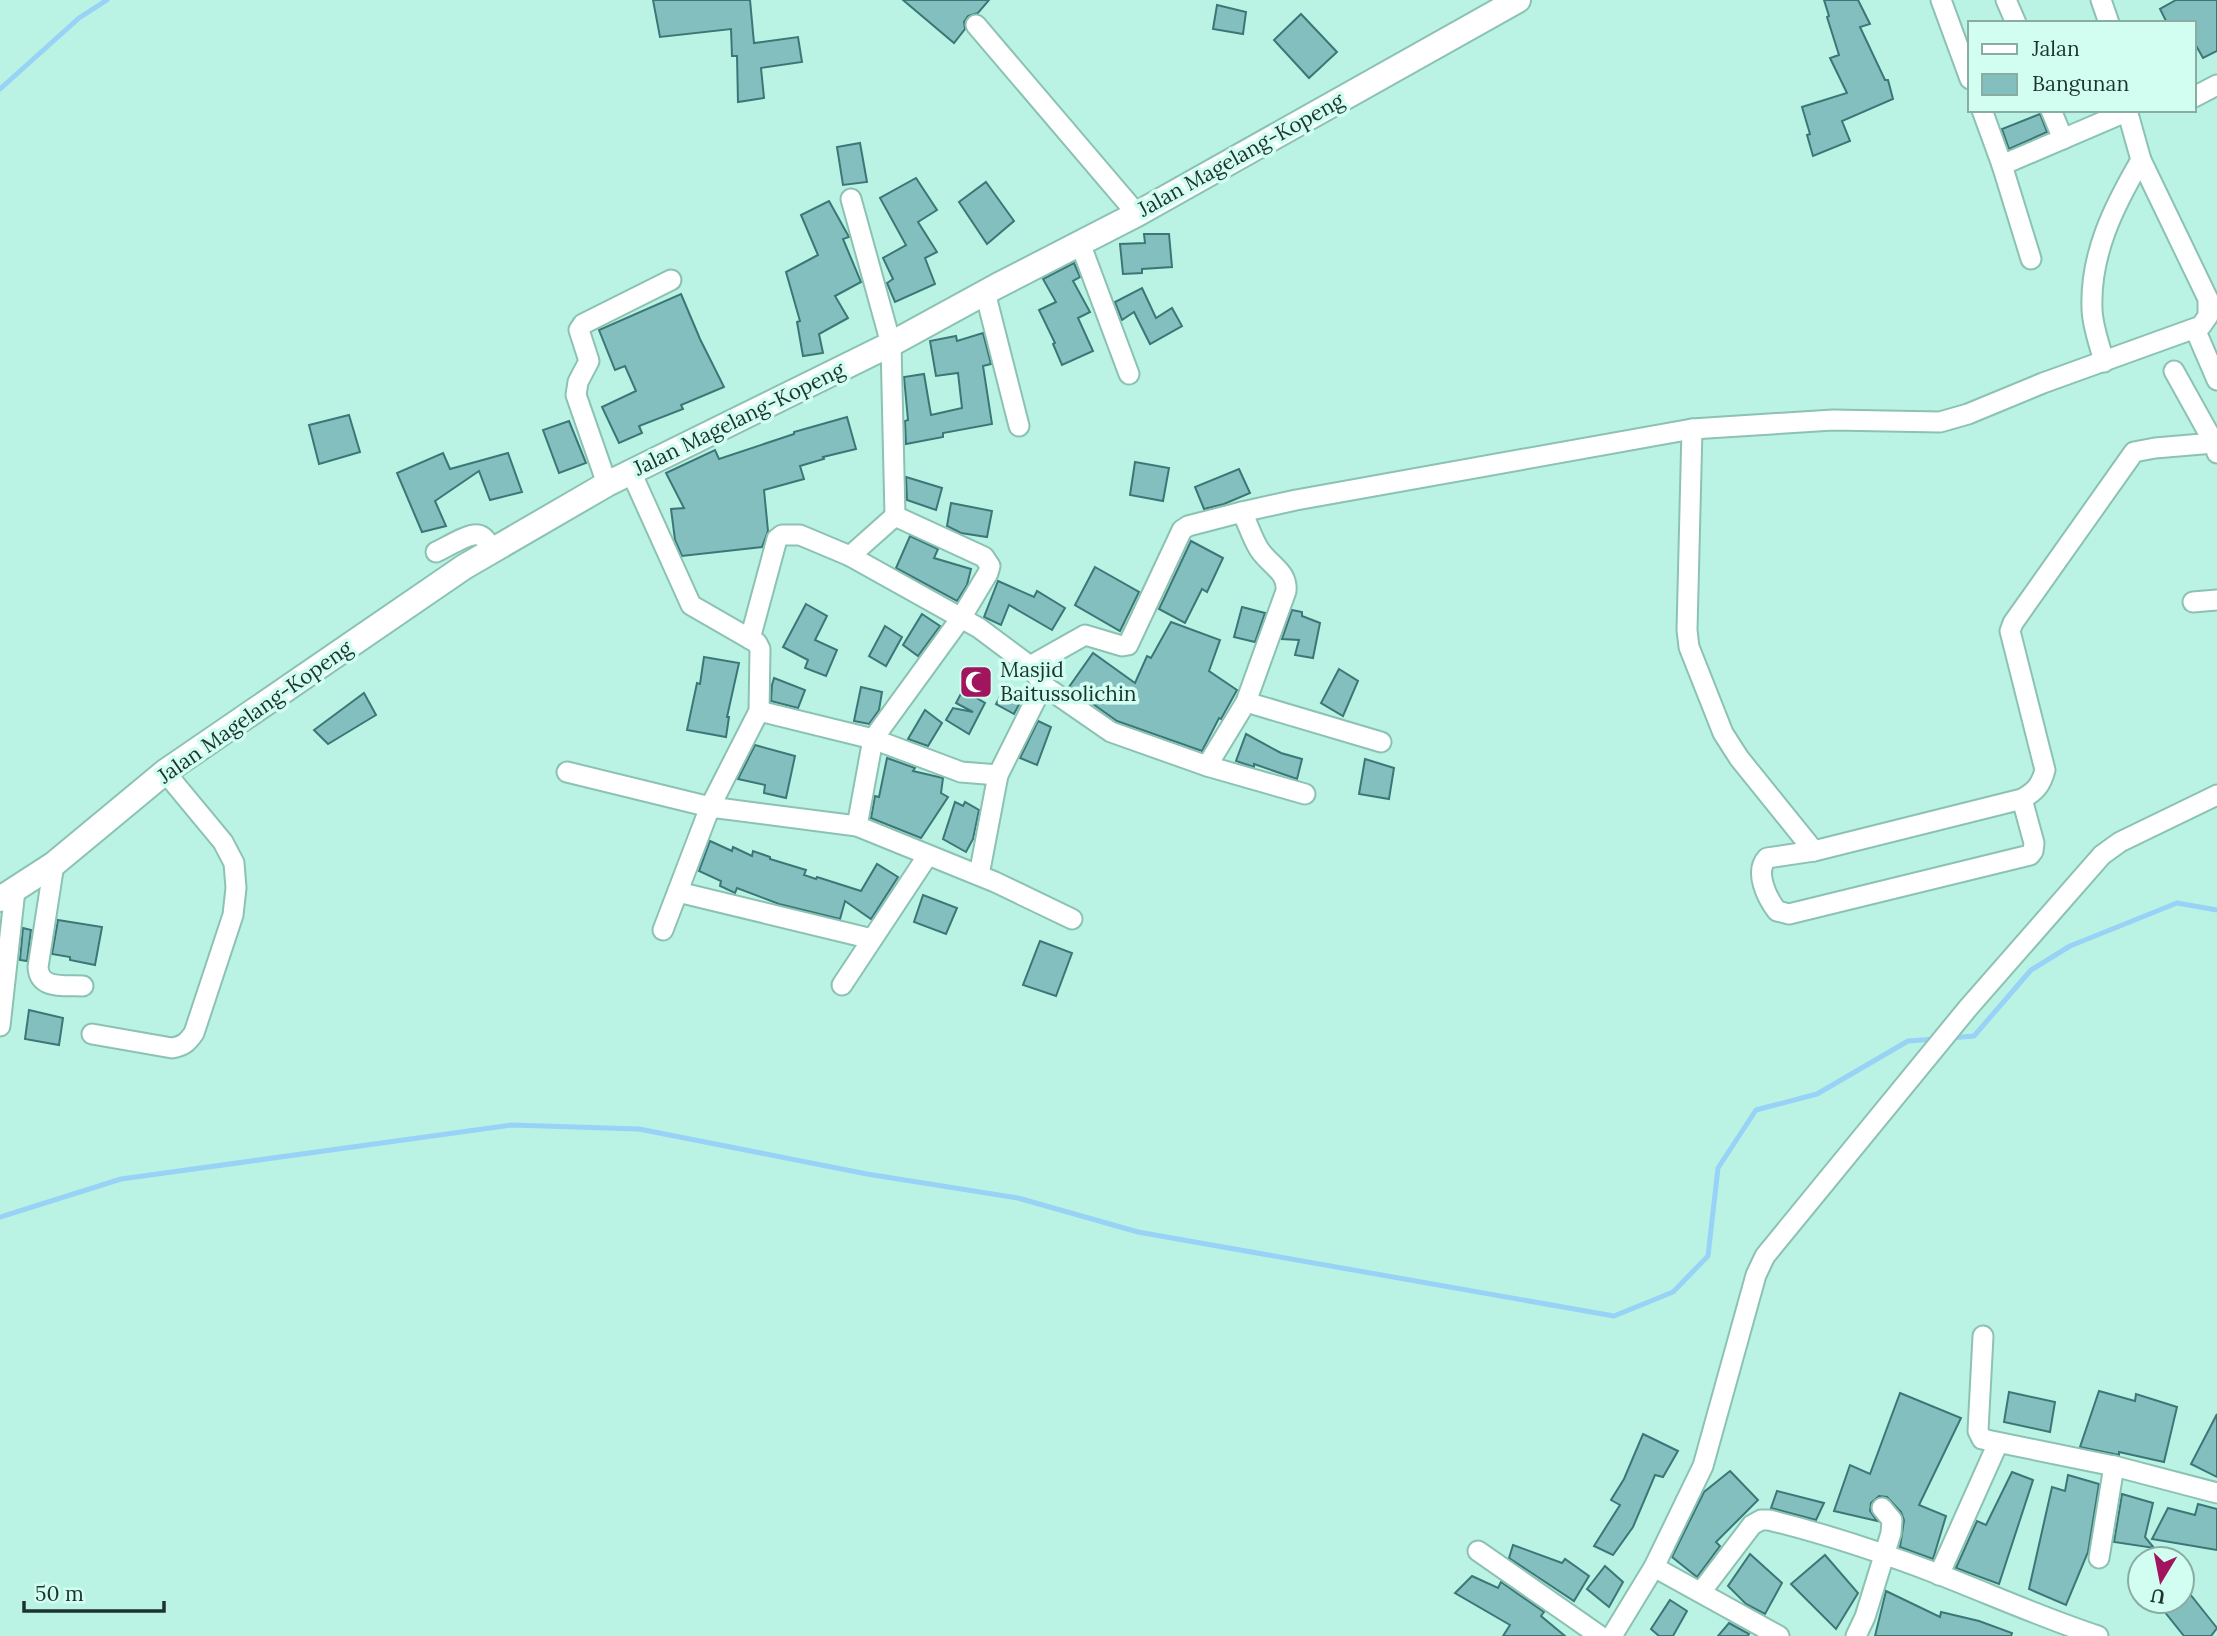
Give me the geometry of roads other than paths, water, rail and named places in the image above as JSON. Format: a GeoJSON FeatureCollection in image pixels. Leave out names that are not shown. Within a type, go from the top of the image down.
{"type":"FeatureCollection","features":[{"type":"Feature","properties":{"kind":"main road","name":"Jalan Magelang-Kopeng"},"geometry":{"type":"LineString","coordinates":[[7,894],[54,864],[165,772],[464,567],[607,484],[891,344],[1137,214],[1518,0]]}},
{"type":"Feature","properties":{"kind":"street"},"geometry":{"type":"LineString","coordinates":[[1941,0],[1968,74]]}},
{"type":"Feature","properties":{"kind":"street"},"geometry":{"type":"LineString","coordinates":[[2006,0],[2015,21]]}},
{"type":"Feature","properties":{"kind":"street"},"geometry":{"type":"LineString","coordinates":[[2101,0],[2108,21]]}},
{"type":"Feature","properties":{"kind":"street"},"geometry":{"type":"LineString","coordinates":[[976,25],[1137,214]]}},
{"type":"Feature","properties":{"kind":"street"},"geometry":{"type":"LineString","coordinates":[[2196,96],[2217,85]]}},
{"type":"Feature","properties":{"kind":"street"},"geometry":{"type":"LineString","coordinates":[[1983,112],[2031,259]]}},
{"type":"Feature","properties":{"kind":"street"},"geometry":{"type":"LineString","coordinates":[[2052,112],[2063,139]]}},
{"type":"Feature","properties":{"kind":"street"},"geometry":{"type":"LineString","coordinates":[[2002,165],[2123,112]]}},
{"type":"Feature","properties":{"kind":"street"},"geometry":{"type":"LineString","coordinates":[[2128,112],[2141,160],[2208,299],[2207,322],[2217,380]]}},
{"type":"Feature","properties":{"kind":"street"},"geometry":{"type":"LineString","coordinates":[[2104,362],[2092,311],[2098,251],[2116,202],[2141,160]]}},
{"type":"Feature","properties":{"kind":"street"},"geometry":{"type":"LineString","coordinates":[[850,556],[895,516],[891,344],[851,199]]}},
{"type":"Feature","properties":{"kind":"street"},"geometry":{"type":"LineString","coordinates":[[1080,243],[1129,374]]}},
{"type":"Feature","properties":{"kind":"street"},"geometry":{"type":"LineString","coordinates":[[607,484],[576,395],[578,382],[589,361],[579,330],[583,324],[671,280]]}},
{"type":"Feature","properties":{"kind":"street"},"geometry":{"type":"LineString","coordinates":[[985,292],[1019,426]]}},
{"type":"Feature","properties":{"kind":"street"},"geometry":{"type":"LineString","coordinates":[[1030,666],[1085,635],[1128,645],[1182,530],[1188,526],[1309,497],[1692,429],[1833,420],[1940,422],[1968,414],[2207,322]]}},
{"type":"Feature","properties":{"kind":"street"},"geometry":{"type":"LineString","coordinates":[[2022,799],[2034,843],[2030,855],[1789,914],[1777,911],[1761,875],[1762,863],[1767,858],[1814,851],[2022,799],[2042,784],[2045,770],[2010,631],[2134,452],[2155,448],[2215,448],[2174,371]]}},
{"type":"Feature","properties":{"kind":"street"},"geometry":{"type":"LineString","coordinates":[[1692,429],[1687,630],[1689,647],[1727,739],[1814,851]]}},
{"type":"Feature","properties":{"kind":"street"},"geometry":{"type":"LineString","coordinates":[[631,472],[691,605],[757,643],[760,649],[759,711],[710,807],[663,930]]}},
{"type":"Feature","properties":{"kind":"street"},"geometry":{"type":"LineString","coordinates":[[1207,766],[1246,702],[1286,592],[1287,582],[1258,547],[1242,512]]}},
{"type":"Feature","properties":{"kind":"street"},"geometry":{"type":"LineString","coordinates":[[857,826],[873,739],[961,618],[990,565],[984,556],[895,516]]}},
{"type":"Feature","properties":{"kind":"street"},"geometry":{"type":"LineString","coordinates":[[436,552],[471,535],[484,538],[493,551]]}},
{"type":"Feature","properties":{"kind":"street"},"geometry":{"type":"LineString","coordinates":[[750,639],[777,539],[782,535],[800,535],[850,556],[979,628],[1030,666],[1043,685],[1111,732],[1207,766],[1305,794]]}},
{"type":"Feature","properties":{"kind":"street"},"geometry":{"type":"LineString","coordinates":[[2193,603],[2217,600]]}},
{"type":"Feature","properties":{"kind":"street"},"geometry":{"type":"LineString","coordinates":[[979,875],[998,775],[1043,685]]}},
{"type":"Feature","properties":{"kind":"street"},"geometry":{"type":"LineString","coordinates":[[1246,702],[1381,742]]}},
{"type":"Feature","properties":{"kind":"street"},"geometry":{"type":"LineString","coordinates":[[759,711],[873,739],[961,772],[998,775]]}},
{"type":"Feature","properties":{"kind":"street"},"geometry":{"type":"LineString","coordinates":[[92,1034],[172,1048],[188,1042],[194,1033],[233,915],[236,888],[234,863],[223,842],[165,772]]}},
{"type":"Feature","properties":{"kind":"street"},"geometry":{"type":"LineString","coordinates":[[567,772],[710,807],[857,826],[979,875],[1072,919]]}},
{"type":"Feature","properties":{"kind":"street"},"geometry":{"type":"LineString","coordinates":[[1612,1636],[1654,1567],[1703,1466],[1760,1265],[1765,1256],[1968,1008],[2111,847],[2217,795]]}},
{"type":"Feature","properties":{"kind":"street"},"geometry":{"type":"LineString","coordinates":[[842,985],[928,855]]}},
{"type":"Feature","properties":{"kind":"street"},"geometry":{"type":"LineString","coordinates":[[54,864],[38,976],[51,985],[83,986]]}},
{"type":"Feature","properties":{"kind":"street"},"geometry":{"type":"LineString","coordinates":[[678,892],[872,939]]}},
{"type":"Feature","properties":{"kind":"street"},"geometry":{"type":"LineString","coordinates":[[0,1026],[7,894]]}},
{"type":"Feature","properties":{"kind":"street"},"geometry":{"type":"LineString","coordinates":[[1983,1336],[1978,1431],[1982,1438],[2115,1466],[2217,1493]]}},
{"type":"Feature","properties":{"kind":"street"},"geometry":{"type":"LineString","coordinates":[[1939,1575],[1998,1443]]}},
{"type":"Feature","properties":{"kind":"street"},"geometry":{"type":"LineString","coordinates":[[2099,1558],[2115,1466]]}},
{"type":"Feature","properties":{"kind":"street"},"geometry":{"type":"LineString","coordinates":[[1856,1636],[1865,1617],[1892,1526],[1892,1520],[1882,1508]]}},
{"type":"Feature","properties":{"kind":"street"},"geometry":{"type":"LineString","coordinates":[[1701,1592],[1752,1525],[1761,1520],[1785,1524],[1885,1555],[2048,1620],[2098,1636]]}},
{"type":"Feature","properties":{"kind":"street"},"geometry":{"type":"LineString","coordinates":[[1478,1551],[1600,1636]]}},
{"type":"Feature","properties":{"kind":"street"},"geometry":{"type":"LineString","coordinates":[[1654,1567],[1779,1636]]}},
{"type":"Feature","properties":{"kind":"waterway"},"geometry":{"type":"LineString","coordinates":[[0,89],[79,18],[107,0]]}},
{"type":"Feature","properties":{"kind":"waterway"},"geometry":{"type":"LineString","coordinates":[[1950,1038],[1974,1036],[2031,970],[2070,946],[2177,903],[2217,910]]}},
{"type":"Feature","properties":{"kind":"waterway"},"geometry":{"type":"LineString","coordinates":[[0,1217],[121,1179],[512,1125],[639,1129],[867,1174],[1018,1198],[1138,1232],[1614,1316],[1673,1292],[1708,1256],[1718,1168],[1756,1110],[1817,1094],[1908,1041],[1936,1039]]}},
{"type":"Feature","properties":{"kind":"place","name":"Masjid Baitussolichin"},"geometry":{"type":"Point","coordinates":[976,682]}}]}
